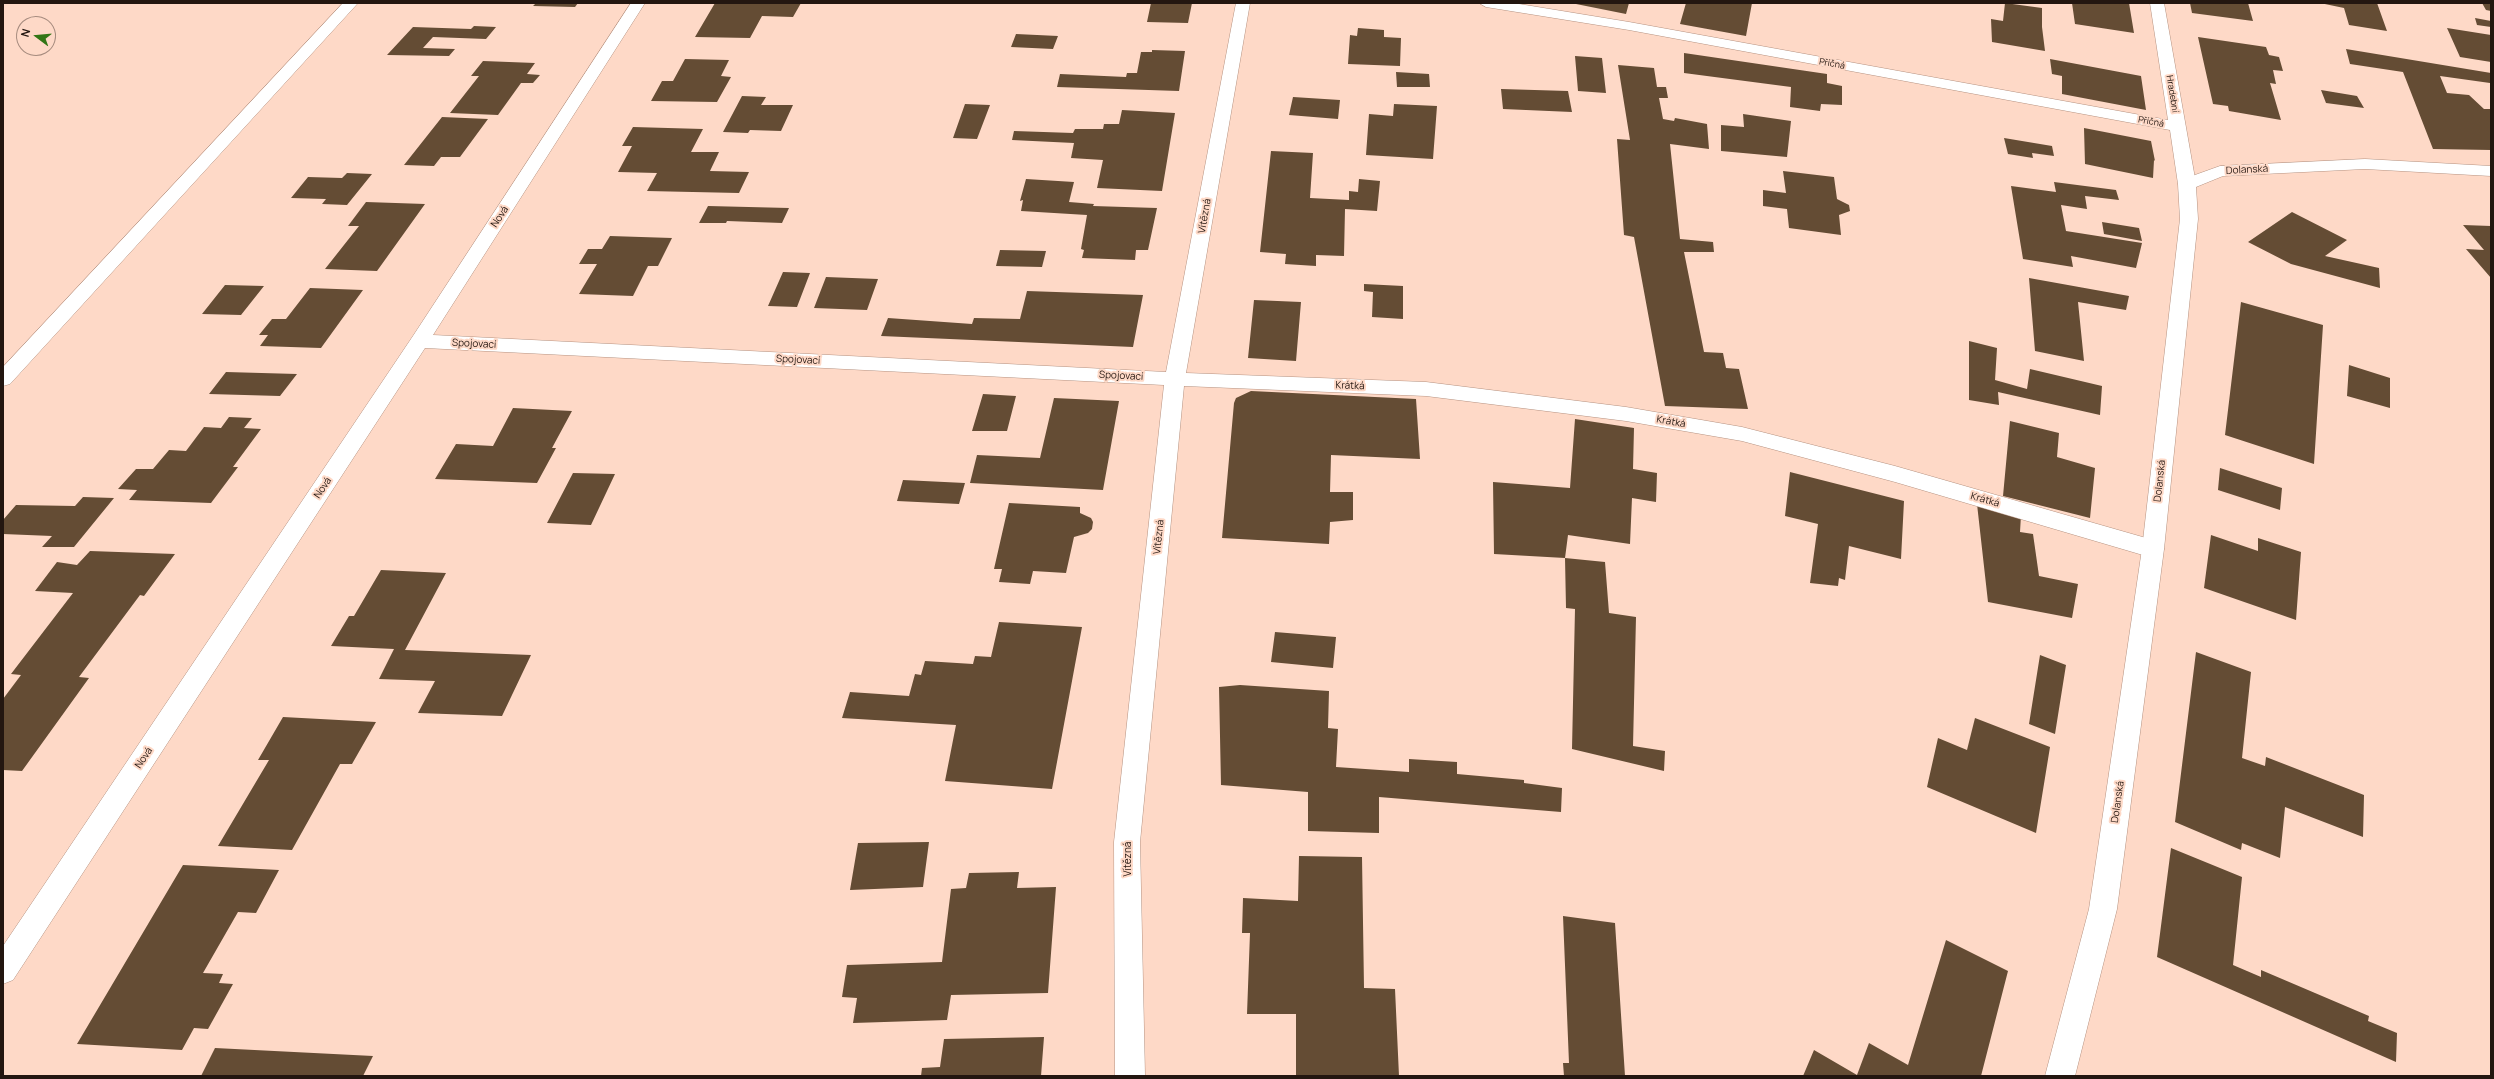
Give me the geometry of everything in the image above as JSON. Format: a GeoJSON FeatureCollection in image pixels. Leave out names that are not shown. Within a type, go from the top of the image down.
{"type":"FeatureCollection","features":[{"type":"Feature","properties":{"kind":"street"},"geometry":{"type":"LineString","coordinates":[[3,379],[352,3]]}},
{"type":"Feature","properties":{"kind":"street","name":"Nová"},"geometry":{"type":"LineString","coordinates":[[3,970],[420,341],[638,3]]}},
{"type":"Feature","properties":{"kind":"street","name":"Vítězná"},"geometry":{"type":"LineString","coordinates":[[1130,1076],[1127,842],[1175,379],[1243,3]]}},
{"type":"Feature","properties":{"kind":"street","name":"Příčná"},"geometry":{"type":"LineString","coordinates":[[1486,3],[1637,28],[2178,127]]}},
{"type":"Feature","properties":{"kind":"street","name":"Hradební"},"geometry":{"type":"LineString","coordinates":[[2157,3],[2187,184]]}},
{"type":"Feature","properties":{"kind":"street","name":"Dolanská"},"geometry":{"type":"LineString","coordinates":[[2060,1076],[2104,909],[2153,549],[2188,219],[2187,184],[2220,171],[2358,164],[2491,171]]}},
{"type":"Feature","properties":{"kind":"street","name":"Spojovací"},"geometry":{"type":"LineString","coordinates":[[420,341],[1175,379]]}},
{"type":"Feature","properties":{"kind":"street","name":"Krátká"},"geometry":{"type":"LineString","coordinates":[[1175,379],[1426,389],[1634,415],[1742,434],[1896,474],[2153,549]]}},
{"type":"Feature","properties":{"kind":"building"},"geometry":{"type":"Polygon","coordinates":[[[536,3],[578,3],[575,7],[533,6],[536,3]]]}},
{"type":"Feature","properties":{"kind":"building"},"geometry":{"type":"Polygon","coordinates":[[[715,3],[801,3],[793,17],[762,16],[750,38],[695,37],[715,3]]]}},
{"type":"Feature","properties":{"kind":"building"},"geometry":{"type":"Polygon","coordinates":[[[1151,3],[1192,3],[1188,23],[1147,22],[1151,3]]]}},
{"type":"Feature","properties":{"kind":"building"},"geometry":{"type":"Polygon","coordinates":[[[1571,3],[1629,3],[1626,14],[1571,3]]]}},
{"type":"Feature","properties":{"kind":"building"},"geometry":{"type":"Polygon","coordinates":[[[1686,3],[1752,3],[1746,36],[1680,24],[1686,3]]]}},
{"type":"Feature","properties":{"kind":"building"},"geometry":{"type":"Polygon","coordinates":[[[2005,3],[2042,8],[2042,27],[2045,51],[1992,42],[1991,19],[2003,21],[2005,3]]]}},
{"type":"Feature","properties":{"kind":"building"},"geometry":{"type":"Polygon","coordinates":[[[2072,3],[2129,3],[2134,33],[2075,24],[2072,3]]]}},
{"type":"Feature","properties":{"kind":"building"},"geometry":{"type":"Polygon","coordinates":[[[2190,3],[2248,3],[2253,21],[2192,13],[2190,3]]]}},
{"type":"Feature","properties":{"kind":"building"},"geometry":{"type":"Polygon","coordinates":[[[2320,3],[2377,3],[2387,31],[2349,25],[2344,8],[2320,3]]]}},
{"type":"Feature","properties":{"kind":"building"},"geometry":{"type":"Polygon","coordinates":[[[2482,3],[2491,3],[2491,11],[2486,10],[2482,3]]]}},
{"type":"Feature","properties":{"kind":"building"},"geometry":{"type":"Polygon","coordinates":[[[2475,18],[2491,21],[2491,27],[2477,25],[2475,18]]]}},
{"type":"Feature","properties":{"kind":"building"},"geometry":{"type":"Polygon","coordinates":[[[474,26],[496,27],[486,39],[433,37],[423,48],[455,49],[449,56],[387,55],[413,27],[471,29],[474,26]]]}},
{"type":"Feature","properties":{"kind":"building"},"geometry":{"type":"Polygon","coordinates":[[[1358,28],[1384,30],[1384,37],[1401,38],[1400,66],[1348,64],[1350,35],[1357,36],[1358,28]]]}},
{"type":"Feature","properties":{"kind":"building"},"geometry":{"type":"Polygon","coordinates":[[[2447,28],[2491,35],[2491,62],[2460,57],[2447,28]]]}},
{"type":"Feature","properties":{"kind":"building"},"geometry":{"type":"Polygon","coordinates":[[[1016,34],[1058,36],[1053,49],[1011,47],[1016,34]]]}},
{"type":"Feature","properties":{"kind":"building"},"geometry":{"type":"Polygon","coordinates":[[[2198,37],[2266,47],[2269,55],[2279,57],[2283,71],[2273,70],[2276,84],[2270,83],[2281,120],[2229,111],[2228,106],[2213,104],[2198,37]]]}},
{"type":"Feature","properties":{"kind":"building"},"geometry":{"type":"Polygon","coordinates":[[[2346,49],[2491,73],[2490,83],[2440,76],[2447,93],[2469,95],[2484,109],[2491,109],[2491,150],[2433,149],[2403,72],[2350,64],[2346,49]]]}},
{"type":"Feature","properties":{"kind":"building"},"geometry":{"type":"Polygon","coordinates":[[[1152,50],[1185,51],[1179,91],[1057,87],[1060,74],[1126,77],[1127,73],[1137,73],[1141,52],[1152,52],[1152,50]]]}},
{"type":"Feature","properties":{"kind":"building"},"geometry":{"type":"Polygon","coordinates":[[[1684,53],[1827,74],[1827,83],[1842,86],[1842,105],[1821,104],[1820,111],[1790,107],[1791,87],[1684,73],[1684,53]]]}},
{"type":"Feature","properties":{"kind":"building"},"geometry":{"type":"Polygon","coordinates":[[[1575,56],[1602,58],[1606,93],[1578,91],[1575,56]]]}},
{"type":"Feature","properties":{"kind":"building"},"geometry":{"type":"Polygon","coordinates":[[[685,59],[729,60],[721,76],[731,77],[717,102],[651,101],[662,81],[673,81],[685,59]]]}},
{"type":"Feature","properties":{"kind":"building"},"geometry":{"type":"Polygon","coordinates":[[[2050,59],[2141,76],[2146,110],[2062,94],[2062,76],[2052,74],[2050,59]]]}},
{"type":"Feature","properties":{"kind":"building"},"geometry":{"type":"Polygon","coordinates":[[[483,61],[535,63],[527,74],[540,75],[533,83],[521,83],[498,115],[450,113],[479,76],[471,76],[483,61]]]}},
{"type":"Feature","properties":{"kind":"building"},"geometry":{"type":"Polygon","coordinates":[[[1618,65],[1654,68],[1657,87],[1666,87],[1668,98],[1659,98],[1663,119],[1674,121],[1675,118],[1707,124],[1709,149],[1670,144],[1680,239],[1713,242],[1714,252],[1684,252],[1704,352],[1723,353],[1726,368],[1739,369],[1748,409],[1665,406],[1634,237],[1624,235],[1617,139],[1630,140],[1618,65]]]}},
{"type":"Feature","properties":{"kind":"building"},"geometry":{"type":"Polygon","coordinates":[[[1396,72],[1429,74],[1430,87],[1397,87],[1396,72]]]}},
{"type":"Feature","properties":{"kind":"building"},"geometry":{"type":"Polygon","coordinates":[[[1501,89],[1568,91],[1572,112],[1503,109],[1501,89]]]}},
{"type":"Feature","properties":{"kind":"building"},"geometry":{"type":"Polygon","coordinates":[[[2321,90],[2357,96],[2364,108],[2326,103],[2321,90]]]}},
{"type":"Feature","properties":{"kind":"building"},"geometry":{"type":"Polygon","coordinates":[[[742,96],[766,97],[761,105],[793,105],[781,131],[750,130],[748,133],[723,132],[742,96]]]}},
{"type":"Feature","properties":{"kind":"building"},"geometry":{"type":"Polygon","coordinates":[[[1293,97],[1340,100],[1338,119],[1289,115],[1293,97]]]}},
{"type":"Feature","properties":{"kind":"building"},"geometry":{"type":"Polygon","coordinates":[[[965,104],[990,105],[977,139],[953,138],[965,104]]]}},
{"type":"Feature","properties":{"kind":"building"},"geometry":{"type":"Polygon","coordinates":[[[1394,104],[1437,106],[1433,159],[1366,155],[1369,114],[1393,116],[1394,104]]]}},
{"type":"Feature","properties":{"kind":"building"},"geometry":{"type":"Polygon","coordinates":[[[1122,110],[1175,113],[1162,191],[1097,188],[1103,160],[1071,158],[1074,143],[1012,140],[1014,131],[1073,133],[1075,129],[1103,129],[1104,124],[1119,124],[1122,110]]]}},
{"type":"Feature","properties":{"kind":"building"},"geometry":{"type":"Polygon","coordinates":[[[1743,114],[1791,121],[1787,157],[1721,151],[1721,125],[1744,127],[1743,114]]]}},
{"type":"Feature","properties":{"kind":"building"},"geometry":{"type":"Polygon","coordinates":[[[442,117],[488,119],[460,157],[441,157],[434,166],[404,165],[442,117]]]}},
{"type":"Feature","properties":{"kind":"building"},"geometry":{"type":"Polygon","coordinates":[[[633,127],[703,129],[691,152],[719,152],[710,171],[749,172],[739,193],[647,191],[657,173],[618,172],[632,146],[622,146],[633,127]]]}},
{"type":"Feature","properties":{"kind":"building"},"geometry":{"type":"Polygon","coordinates":[[[2084,128],[2151,141],[2155,161],[2154,160],[2153,178],[2085,164],[2084,128]]]}},
{"type":"Feature","properties":{"kind":"building"},"geometry":{"type":"Polygon","coordinates":[[[2004,138],[2052,146],[2054,156],[2032,153],[2033,158],[2008,154],[2004,138]]]}},
{"type":"Feature","properties":{"kind":"building"},"geometry":{"type":"Polygon","coordinates":[[[1271,151],[1313,153],[1310,198],[1349,200],[1349,191],[1358,192],[1359,179],[1380,181],[1377,211],[1345,209],[1344,256],[1316,255],[1316,266],[1285,264],[1286,254],[1260,252],[1271,151]]]}},
{"type":"Feature","properties":{"kind":"building"},"geometry":{"type":"Polygon","coordinates":[[[1783,171],[1834,177],[1837,199],[1849,205],[1850,211],[1839,215],[1841,235],[1789,228],[1787,209],[1763,206],[1763,190],[1786,193],[1783,171]]]}},
{"type":"Feature","properties":{"kind":"building"},"geometry":{"type":"Polygon","coordinates":[[[347,173],[372,174],[347,205],[322,204],[326,199],[291,198],[308,177],[342,178],[347,173]]]}},
{"type":"Feature","properties":{"kind":"building"},"geometry":{"type":"Polygon","coordinates":[[[1026,179],[1074,182],[1069,202],[1094,204],[1093,206],[1157,208],[1148,250],[1136,250],[1135,260],[1082,258],[1084,250],[1081,249],[1087,215],[1021,211],[1023,200],[1020,201],[1026,179]]]}},
{"type":"Feature","properties":{"kind":"building"},"geometry":{"type":"Polygon","coordinates":[[[2054,182],[2116,190],[2119,200],[2085,196],[2087,209],[2061,205],[2066,231],[2142,243],[2136,268],[2071,256],[2073,267],[2023,259],[2011,186],[2056,192],[2054,182]]]}},
{"type":"Feature","properties":{"kind":"building"},"geometry":{"type":"Polygon","coordinates":[[[366,202],[425,204],[377,271],[325,269],[359,226],[348,226],[366,202]]]}},
{"type":"Feature","properties":{"kind":"building"},"geometry":{"type":"Polygon","coordinates":[[[708,206],[789,208],[782,223],[727,221],[726,223],[699,223],[708,206]]]}},
{"type":"Feature","properties":{"kind":"building"},"geometry":{"type":"Polygon","coordinates":[[[2292,212],[2347,240],[2325,256],[2379,268],[2380,288],[2291,264],[2248,242],[2292,212]]]}},
{"type":"Feature","properties":{"kind":"building"},"geometry":{"type":"Polygon","coordinates":[[[2102,222],[2139,228],[2142,241],[2104,234],[2102,222]]]}},
{"type":"Feature","properties":{"kind":"building"},"geometry":{"type":"Polygon","coordinates":[[[2463,225],[2491,226],[2491,278],[2466,249],[2484,250],[2463,225]]]}},
{"type":"Feature","properties":{"kind":"building"},"geometry":{"type":"Polygon","coordinates":[[[610,236],[672,238],[658,266],[648,266],[633,296],[579,294],[597,264],[579,264],[588,249],[602,249],[610,236]]]}},
{"type":"Feature","properties":{"kind":"building"},"geometry":{"type":"Polygon","coordinates":[[[1000,250],[1046,251],[1042,267],[996,266],[1000,250]]]}},
{"type":"Feature","properties":{"kind":"building"},"geometry":{"type":"Polygon","coordinates":[[[783,272],[810,273],[797,307],[768,306],[783,272]]]}},
{"type":"Feature","properties":{"kind":"building"},"geometry":{"type":"Polygon","coordinates":[[[826,277],[878,279],[867,310],[814,308],[826,277]]]}},
{"type":"Feature","properties":{"kind":"building"},"geometry":{"type":"Polygon","coordinates":[[[2029,278],[2129,296],[2126,310],[2078,302],[2084,361],[2035,351],[2029,278]]]}},
{"type":"Feature","properties":{"kind":"building"},"geometry":{"type":"Polygon","coordinates":[[[1364,284],[1403,286],[1403,319],[1372,317],[1373,292],[1364,291],[1364,284]]]}},
{"type":"Feature","properties":{"kind":"building"},"geometry":{"type":"Polygon","coordinates":[[[225,285],[264,286],[241,315],[202,314],[225,285]]]}},
{"type":"Feature","properties":{"kind":"building"},"geometry":{"type":"Polygon","coordinates":[[[310,288],[363,290],[321,348],[260,346],[268,335],[259,335],[272,319],[286,319],[310,288]]]}},
{"type":"Feature","properties":{"kind":"building"},"geometry":{"type":"Polygon","coordinates":[[[1027,291],[1143,295],[1133,347],[881,336],[888,318],[972,324],[974,318],[1020,319],[1027,291]]]}},
{"type":"Feature","properties":{"kind":"building"},"geometry":{"type":"Polygon","coordinates":[[[1254,300],[1301,302],[1296,361],[1248,358],[1254,300]]]}},
{"type":"Feature","properties":{"kind":"building"},"geometry":{"type":"Polygon","coordinates":[[[2241,302],[2323,325],[2314,464],[2225,435],[2241,302]]]}},
{"type":"Feature","properties":{"kind":"building"},"geometry":{"type":"Polygon","coordinates":[[[1969,341],[1997,348],[1995,380],[2027,389],[2030,369],[2102,386],[2100,415],[1998,392],[1999,405],[1969,400],[1969,341]]]}},
{"type":"Feature","properties":{"kind":"building"},"geometry":{"type":"Polygon","coordinates":[[[2349,365],[2390,378],[2390,408],[2347,396],[2349,365]]]}},
{"type":"Feature","properties":{"kind":"building"},"geometry":{"type":"Polygon","coordinates":[[[226,372],[297,374],[280,396],[209,394],[226,372]]]}},
{"type":"Feature","properties":{"kind":"building"},"geometry":{"type":"Polygon","coordinates":[[[1251,391],[1416,399],[1420,459],[1331,455],[1330,492],[1353,492],[1353,520],[1330,522],[1329,544],[1222,538],[1234,403],[1236,398],[1251,391]]]}},
{"type":"Feature","properties":{"kind":"building"},"geometry":{"type":"Polygon","coordinates":[[[983,394],[1016,396],[1007,431],[972,431],[983,394]]]}},
{"type":"Feature","properties":{"kind":"building"},"geometry":{"type":"Polygon","coordinates":[[[1054,398],[1119,401],[1103,490],[970,483],[977,455],[1040,458],[1054,398]]]}},
{"type":"Feature","properties":{"kind":"building"},"geometry":{"type":"Polygon","coordinates":[[[513,408],[572,411],[552,448],[556,448],[537,483],[435,479],[456,444],[493,446],[513,408]]]}},
{"type":"Feature","properties":{"kind":"building"},"geometry":{"type":"Polygon","coordinates":[[[229,417],[252,418],[244,428],[261,429],[233,467],[238,467],[211,503],[129,500],[137,490],[118,489],[136,469],[153,469],[169,450],[186,451],[204,427],[221,428],[229,417]]]}},
{"type":"Feature","properties":{"kind":"building"},"geometry":{"type":"Polygon","coordinates":[[[1575,419],[1634,428],[1633,469],[1657,473],[1656,502],[1632,498],[1630,544],[1568,535],[1565,558],[1494,554],[1493,482],[1570,488],[1575,419]]]}},
{"type":"Feature","properties":{"kind":"building"},"geometry":{"type":"Polygon","coordinates":[[[2010,421],[2059,433],[2057,457],[2095,468],[2090,518],[2003,496],[2010,421]]]}},
{"type":"Feature","properties":{"kind":"building"},"geometry":{"type":"Polygon","coordinates":[[[2220,468],[2282,488],[2280,510],[2218,490],[2220,468]]]}},
{"type":"Feature","properties":{"kind":"building"},"geometry":{"type":"Polygon","coordinates":[[[1790,472],[1904,501],[1901,559],[1849,546],[1845,580],[1839,578],[1838,586],[1810,583],[1818,524],[1785,516],[1790,472]]]}},
{"type":"Feature","properties":{"kind":"building"},"geometry":{"type":"Polygon","coordinates":[[[573,473],[615,474],[591,525],[547,523],[573,473]]]}},
{"type":"Feature","properties":{"kind":"building"},"geometry":{"type":"Polygon","coordinates":[[[903,480],[965,483],[959,504],[897,501],[903,480]]]}},
{"type":"Feature","properties":{"kind":"building"},"geometry":{"type":"Polygon","coordinates":[[[83,497],[114,498],[74,547],[42,547],[52,536],[3,534],[3,520],[16,505],[75,506],[83,497]]]}},
{"type":"Feature","properties":{"kind":"building"},"geometry":{"type":"Polygon","coordinates":[[[1009,503],[1080,507],[1080,513],[1091,518],[1093,522],[1092,529],[1088,533],[1074,537],[1066,573],[1033,571],[1030,584],[999,582],[1002,569],[994,569],[1009,503]]]}},
{"type":"Feature","properties":{"kind":"building"},"geometry":{"type":"Polygon","coordinates":[[[1977,504],[2021,515],[2020,532],[2033,534],[2039,576],[2078,584],[2072,618],[1988,602],[1977,504]]]}},
{"type":"Feature","properties":{"kind":"building"},"geometry":{"type":"Polygon","coordinates":[[[2211,535],[2258,551],[2258,538],[2301,552],[2296,620],[2204,588],[2211,535]]]}},
{"type":"Feature","properties":{"kind":"building"},"geometry":{"type":"Polygon","coordinates":[[[90,551],[175,554],[144,596],[140,595],[79,677],[89,678],[22,771],[3,770],[3,699],[21,675],[11,674],[73,593],[35,591],[57,562],[77,565],[90,551]]]}},
{"type":"Feature","properties":{"kind":"building"},"geometry":{"type":"Polygon","coordinates":[[[1565,558],[1605,562],[1609,613],[1636,617],[1633,746],[1665,751],[1664,771],[1572,749],[1575,609],[1566,608],[1565,558]]]}},
{"type":"Feature","properties":{"kind":"building"},"geometry":{"type":"Polygon","coordinates":[[[381,570],[446,573],[405,650],[531,655],[502,716],[418,713],[435,681],[379,679],[394,649],[331,646],[349,616],[354,616],[381,570]]]}},
{"type":"Feature","properties":{"kind":"building"},"geometry":{"type":"Polygon","coordinates":[[[999,622],[1082,627],[1052,789],[945,781],[956,725],[842,718],[850,692],[909,696],[915,674],[921,675],[925,661],[973,664],[975,656],[991,657],[999,622]]]}},
{"type":"Feature","properties":{"kind":"building"},"geometry":{"type":"Polygon","coordinates":[[[1275,632],[1336,637],[1333,668],[1271,662],[1275,632]]]}},
{"type":"Feature","properties":{"kind":"building"},"geometry":{"type":"Polygon","coordinates":[[[2196,652],[2251,672],[2242,758],[2265,766],[2266,757],[2364,795],[2363,837],[2285,807],[2280,858],[2242,843],[2241,850],[2175,822],[2196,652]]]}},
{"type":"Feature","properties":{"kind":"building"},"geometry":{"type":"Polygon","coordinates":[[[2040,655],[2066,665],[2055,734],[2029,724],[2040,655]]]}},
{"type":"Feature","properties":{"kind":"building"},"geometry":{"type":"Polygon","coordinates":[[[1240,685],[1329,691],[1328,728],[1338,729],[1336,767],[1409,772],[1409,759],[1457,762],[1457,774],[1524,780],[1524,783],[1562,788],[1561,812],[1379,797],[1379,833],[1308,831],[1308,792],[1221,785],[1219,687],[1240,685]]]}},
{"type":"Feature","properties":{"kind":"building"},"geometry":{"type":"Polygon","coordinates":[[[283,717],[376,722],[352,764],[340,764],[292,850],[218,846],[269,760],[258,760],[283,717]]]}},
{"type":"Feature","properties":{"kind":"building"},"geometry":{"type":"Polygon","coordinates":[[[1975,718],[2050,747],[2036,833],[1927,787],[1938,738],[1967,750],[1975,718]]]}},
{"type":"Feature","properties":{"kind":"building"},"geometry":{"type":"Polygon","coordinates":[[[929,842],[923,887],[850,890],[858,843],[929,842]]]}},
{"type":"Feature","properties":{"kind":"building"},"geometry":{"type":"Polygon","coordinates":[[[2171,848],[2242,877],[2233,965],[2261,977],[2261,970],[2369,1016],[2368,1021],[2397,1033],[2396,1062],[2157,957],[2171,848]]]}},
{"type":"Feature","properties":{"kind":"building"},"geometry":{"type":"Polygon","coordinates":[[[1299,856],[1362,857],[1364,988],[1395,989],[1399,1076],[1296,1076],[1296,1014],[1247,1014],[1250,933],[1242,933],[1243,898],[1298,901],[1299,856]]]}},
{"type":"Feature","properties":{"kind":"building"},"geometry":{"type":"Polygon","coordinates":[[[183,865],[279,870],[256,913],[238,912],[203,973],[223,974],[219,983],[233,984],[208,1029],[194,1028],[182,1050],[77,1044],[183,865]]]}},
{"type":"Feature","properties":{"kind":"building"},"geometry":{"type":"Polygon","coordinates":[[[1019,872],[1017,888],[1056,887],[1048,993],[951,995],[947,1020],[853,1023],[857,998],[842,997],[847,965],[942,962],[951,889],[966,888],[969,873],[1019,872]]]}},
{"type":"Feature","properties":{"kind":"building"},"geometry":{"type":"Polygon","coordinates":[[[1563,916],[1615,923],[1625,1076],[1564,1076],[1563,1063],[1569,1063],[1563,916]]]}},
{"type":"Feature","properties":{"kind":"building"},"geometry":{"type":"Polygon","coordinates":[[[1946,940],[2008,971],[1981,1076],[1803,1076],[1814,1050],[1857,1075],[1869,1043],[1908,1065],[1946,940]]]}},
{"type":"Feature","properties":{"kind":"building"},"geometry":{"type":"Polygon","coordinates":[[[1044,1037],[1041,1076],[921,1076],[922,1068],[940,1067],[944,1039],[1044,1037]]]}},
{"type":"Feature","properties":{"kind":"building"},"geometry":{"type":"Polygon","coordinates":[[[215,1048],[373,1056],[363,1076],[201,1076],[215,1048]]]}}]}
